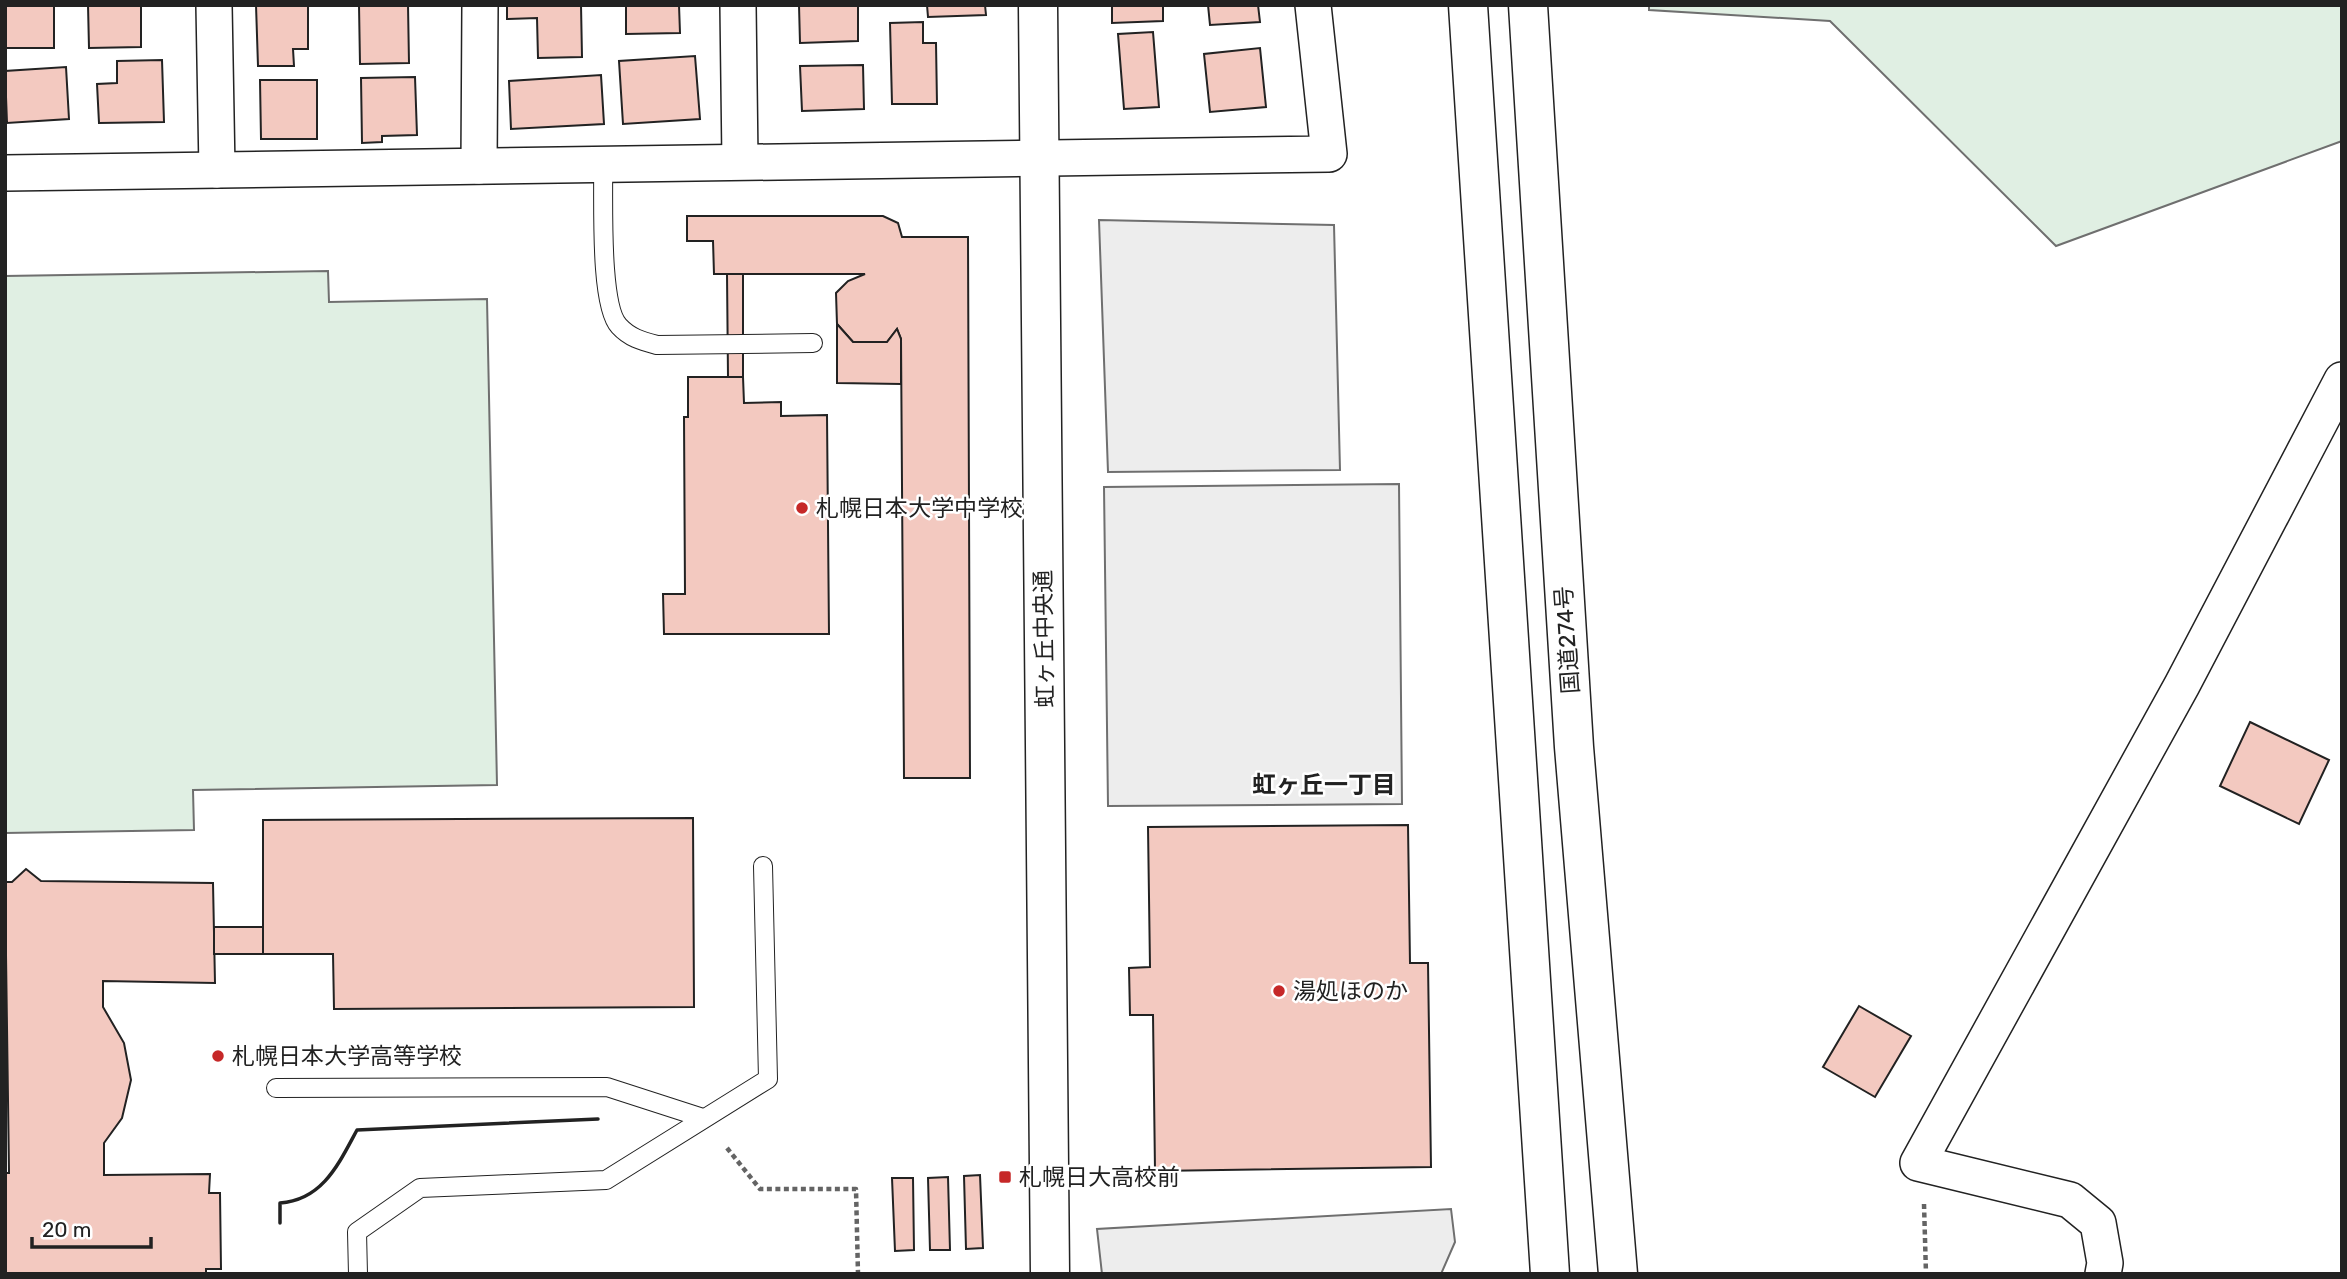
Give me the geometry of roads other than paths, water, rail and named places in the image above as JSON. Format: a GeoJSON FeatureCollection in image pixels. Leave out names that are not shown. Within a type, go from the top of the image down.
{"type":"FeatureCollection","features":[{"type":"Feature","properties":{"kind":"main road","name":"虹ヶ丘中央通"},"geometry":{"type":"LineString","coordinates":[[1038,5],[1050,1274]]}},
{"type":"Feature","properties":{"kind":"main road"},"geometry":{"type":"LineString","coordinates":[[1468,5],[1550,1274]]}},
{"type":"Feature","properties":{"kind":"main road","name":"国道274号"},"geometry":{"type":"LineString","coordinates":[[1528,5],[1574,747],[1618,1274]]}},
{"type":"Feature","properties":{"kind":"street"},"geometry":{"type":"LineString","coordinates":[[214,5],[217,170]]}},
{"type":"Feature","properties":{"kind":"street"},"geometry":{"type":"LineString","coordinates":[[479,166],[480,5]]}},
{"type":"Feature","properties":{"kind":"street"},"geometry":{"type":"LineString","coordinates":[[738,5],[740,161]]}},
{"type":"Feature","properties":{"kind":"street"},"geometry":{"type":"LineString","coordinates":[[5,173],[1039,156],[1329,154],[1313,5]]}},
{"type":"Feature","properties":{"kind":"street"},"geometry":{"type":"LineString","coordinates":[[2103,1274],[2105,1263],[2098,1223],[2070,1200],[1918,1163],[2182,685],[2342,380]]}},
{"type":"Feature","properties":{"kind":"lane"},"geometry":{"type":"LineString","coordinates":[[603,163],[606,293],[616,324],[635,339],[657,345],[813,343]]}},
{"type":"Feature","properties":{"kind":"lane"},"geometry":{"type":"LineString","coordinates":[[358,1274],[357,1233],[420,1188],[606,1180],[768,1079],[763,866]]}},
{"type":"Feature","properties":{"kind":"lane"},"geometry":{"type":"LineString","coordinates":[[276,1088],[607,1087],[704,1118]]}},
{"type":"Feature","properties":{"kind":"place","name":"札幌日本大学中学校"},"geometry":{"type":"Point","coordinates":[802,508]}},
{"type":"Feature","properties":{"kind":"place","name":"湯処ほのか"},"geometry":{"type":"Point","coordinates":[1279,991]}},
{"type":"Feature","properties":{"kind":"place","name":"札幌日本大学高等学校"},"geometry":{"type":"Point","coordinates":[218,1056]}},
{"type":"Feature","properties":{"kind":"place","name":"札幌日大高校前"},"geometry":{"type":"Point","coordinates":[1005,1177]}},
{"type":"Feature","properties":{"kind":"district","name":"虹ヶ丘一丁目"},"geometry":{"type":"Point","coordinates":[1324,785]}}]}
